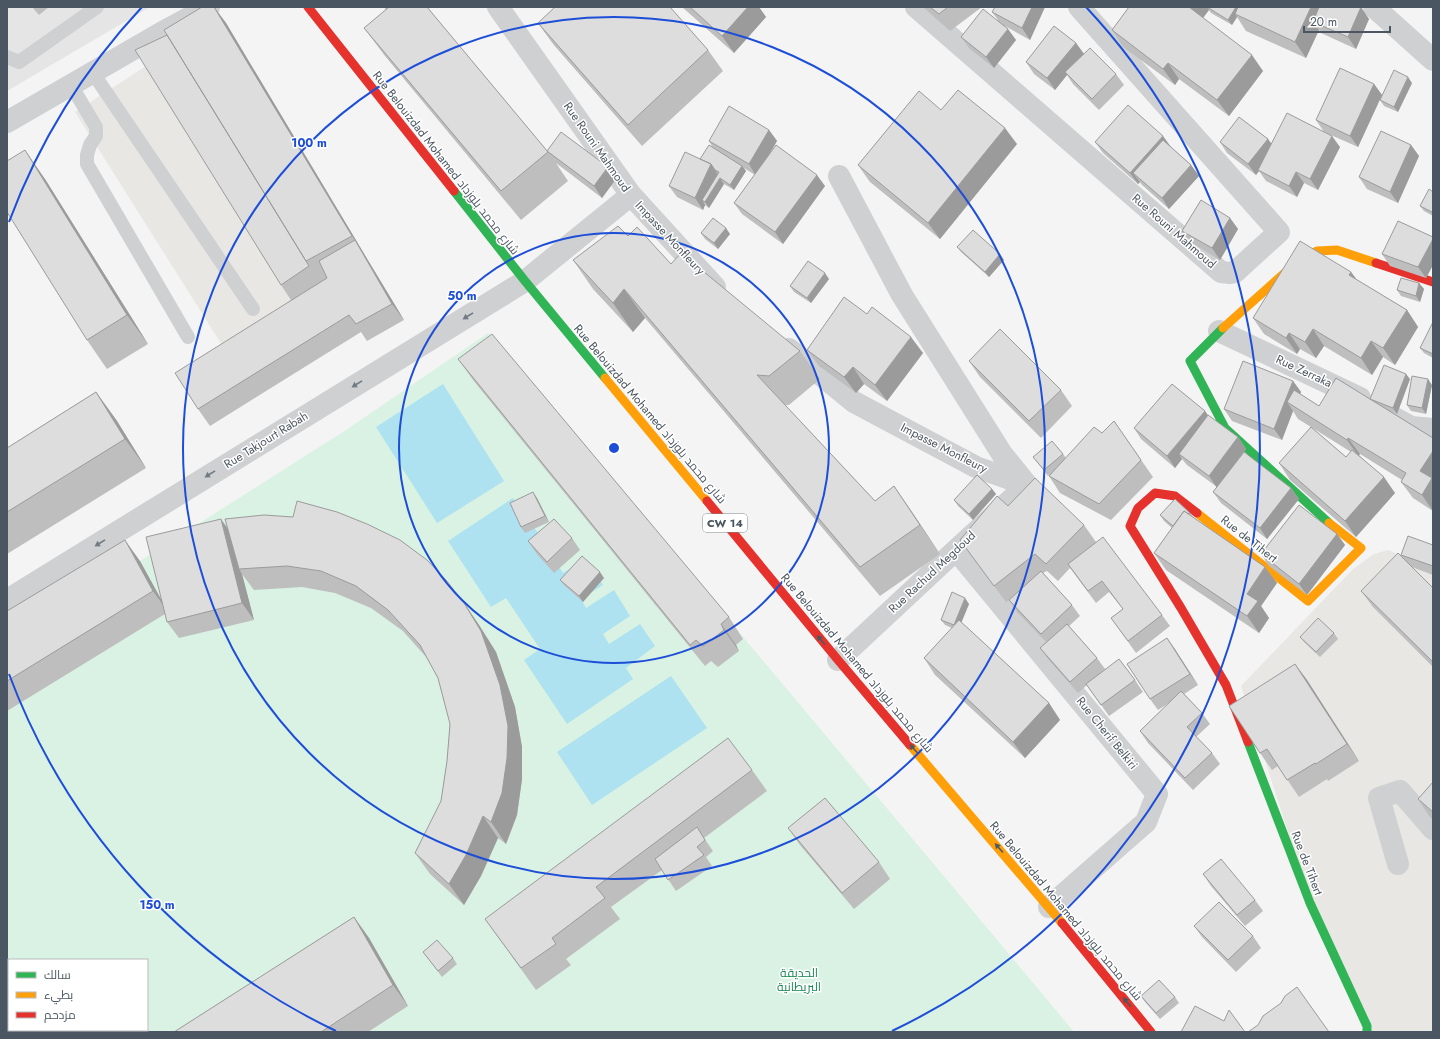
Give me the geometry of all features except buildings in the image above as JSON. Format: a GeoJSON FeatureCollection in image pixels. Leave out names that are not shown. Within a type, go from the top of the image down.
{"type":"FeatureCollection","features":[{"type":"Feature","properties":{"kind":"street"},"geometry":{"type":"LineString","coordinates":[[7,122],[161,32],[209,7]]}},
{"type":"Feature","properties":{"kind":"street","name":"Rue Belouizdad Mohamed شارع محمد بلوزداد"},"geometry":{"type":"LineString","coordinates":[[308,7],[525,281],[838,660],[1049,907],[1151,1032]]}},
{"type":"Feature","properties":{"kind":"street","name":"Rue Rouni Mahmoud"},"geometry":{"type":"LineString","coordinates":[[498,7],[631,195],[525,281]]}},
{"type":"Feature","properties":{"kind":"street","name":"Rue Rouni Mahmoud"},"geometry":{"type":"LineString","coordinates":[[916,7],[1221,272],[1235,272],[1279,232],[1079,7]]}},
{"type":"Feature","properties":{"kind":"street"},"geometry":{"type":"LineString","coordinates":[[1374,7],[1433,60]]}},
{"type":"Feature","properties":{"kind":"street","name":"Impasse Monfleury"},"geometry":{"type":"LineString","coordinates":[[838,176],[902,294],[1002,454],[1027,485]]}},
{"type":"Feature","properties":{"kind":"street","name":"Impasse Monfleury"},"geometry":{"type":"LineString","coordinates":[[631,195],[724,297],[731,302]]}},
{"type":"Feature","properties":{"kind":"street","name":"Rue de Tihert"},"geometry":{"type":"LineString","coordinates":[[1367,1032],[1367,1026],[1310,903],[1226,685],[1181,608],[1130,526],[1138,508],[1155,493],[1175,496],[1308,601],[1361,548],[1325,520],[1225,428],[1190,361],[1219,331],[1297,262],[1317,251],[1337,250],[1433,282]]}},
{"type":"Feature","properties":{"kind":"street","name":"Rue Takjourt Rabah"},"geometry":{"type":"LineString","coordinates":[[7,600],[525,281]]}},
{"type":"Feature","properties":{"kind":"street","name":"Rue Zerraka"},"geometry":{"type":"LineString","coordinates":[[1219,331],[1356,396],[1411,427],[1433,429]]}},
{"type":"Feature","properties":{"kind":"street","name":"Impasse Monfleury"},"geometry":{"type":"LineString","coordinates":[[774,337],[854,402],[976,467],[1027,485]]}},
{"type":"Feature","properties":{"kind":"street","name":"Rue Rachud Megdoud"},"geometry":{"type":"LineString","coordinates":[[838,660],[1027,485]]}},
{"type":"Feature","properties":{"kind":"street","name":"Rue Cherif Belkiri"},"geometry":{"type":"LineString","coordinates":[[956,550],[1157,794],[1146,822],[1049,907]]}},
{"type":"Feature","properties":{"kind":"street"},"geometry":{"type":"LineString","coordinates":[[1398,864],[1379,798],[1400,790],[1433,829]]}},
{"type":"Feature","properties":{"kind":"lane"},"geometry":{"type":"LineString","coordinates":[[7,57],[19,62],[97,7]]}},
{"type":"Feature","properties":{"kind":"lane"},"geometry":{"type":"LineString","coordinates":[[93,73],[253,309]]}},
{"type":"Feature","properties":{"kind":"lane"},"geometry":{"type":"LineString","coordinates":[[71,85],[96,128],[96,136],[90,145],[87,155],[87,164],[188,337]]}},
{"type":"Feature","properties":{"kind":"shaded area"},"geometry":{"type":"Polygon","coordinates":[[[7,7],[150,7],[7,91],[7,7]]]}},
{"type":"Feature","properties":{"kind":"shaded area"},"geometry":{"type":"Polygon","coordinates":[[[226,23],[366,257],[321,283],[222,345],[75,112],[146,66],[178,51],[226,23]]]}},
{"type":"Feature","properties":{"kind":"shaded area"},"geometry":{"type":"Polygon","coordinates":[[[1388,550],[1433,568],[1433,1032],[1370,1032],[1307,891],[1241,686],[1353,569],[1374,554],[1388,550]]]}},
{"type":"Feature","properties":{"kind":"green space","name":"الحديقة البريطانية"},"geometry":{"type":"Polygon","coordinates":[[[488,333],[1074,1032],[7,1032],[7,641],[140,561],[346,430],[488,333]]]}},
{"type":"Feature","properties":{"kind":"water"},"geometry":{"type":"Polygon","coordinates":[[[443,384],[504,481],[437,523],[376,427],[443,384]]]}},
{"type":"Feature","properties":{"kind":"water"},"geometry":{"type":"Polygon","coordinates":[[[513,498],[543,540],[563,573],[586,559],[603,585],[581,599],[586,608],[614,590],[630,616],[603,634],[609,644],[640,624],[655,646],[626,668],[633,679],[567,724],[524,660],[540,649],[506,598],[491,607],[448,541],[513,498]]]}},
{"type":"Feature","properties":{"kind":"water"},"geometry":{"type":"Polygon","coordinates":[[[671,676],[707,728],[592,805],[557,752],[671,676]]]}},
{"type":"Feature","properties":{"kind":"traffic: fast"},"geometry":{"type":"LineString","coordinates":[[454,191],[525,281],[605,378]]}},
{"type":"Feature","properties":{"kind":"traffic: fast"},"geometry":{"type":"LineString","coordinates":[[1223,328],[1190,361],[1225,428],[1329,523]]}},
{"type":"Feature","properties":{"kind":"traffic: fast"},"geometry":{"type":"LineString","coordinates":[[1248,742],[1310,903],[1367,1026],[1367,1032]]}},
{"type":"Feature","properties":{"kind":"traffic: slow"},"geometry":{"type":"LineString","coordinates":[[1223,328],[1297,262],[1317,251],[1337,250],[1376,263]]}},
{"type":"Feature","properties":{"kind":"traffic: slow"},"geometry":{"type":"LineString","coordinates":[[605,378],[707,501]]}},
{"type":"Feature","properties":{"kind":"traffic: slow"},"geometry":{"type":"LineString","coordinates":[[1197,513],[1308,601],[1361,548],[1329,523]]}},
{"type":"Feature","properties":{"kind":"traffic: slow"},"geometry":{"type":"LineString","coordinates":[[910,745],[1062,923]]}},
{"type":"Feature","properties":{"kind":"traffic: jam"},"geometry":{"type":"LineString","coordinates":[[308,7],[454,191]]}},
{"type":"Feature","properties":{"kind":"traffic: jam"},"geometry":{"type":"LineString","coordinates":[[1376,263],[1433,282]]}},
{"type":"Feature","properties":{"kind":"traffic: jam"},"geometry":{"type":"LineString","coordinates":[[1197,513],[1175,496],[1155,493],[1138,508],[1130,526],[1181,608],[1226,685],[1248,742]]}},
{"type":"Feature","properties":{"kind":"traffic: jam"},"geometry":{"type":"LineString","coordinates":[[707,501],[910,745]]}},
{"type":"Feature","properties":{"kind":"traffic: jam"},"geometry":{"type":"LineString","coordinates":[[1062,923],[1151,1032]]}}]}
